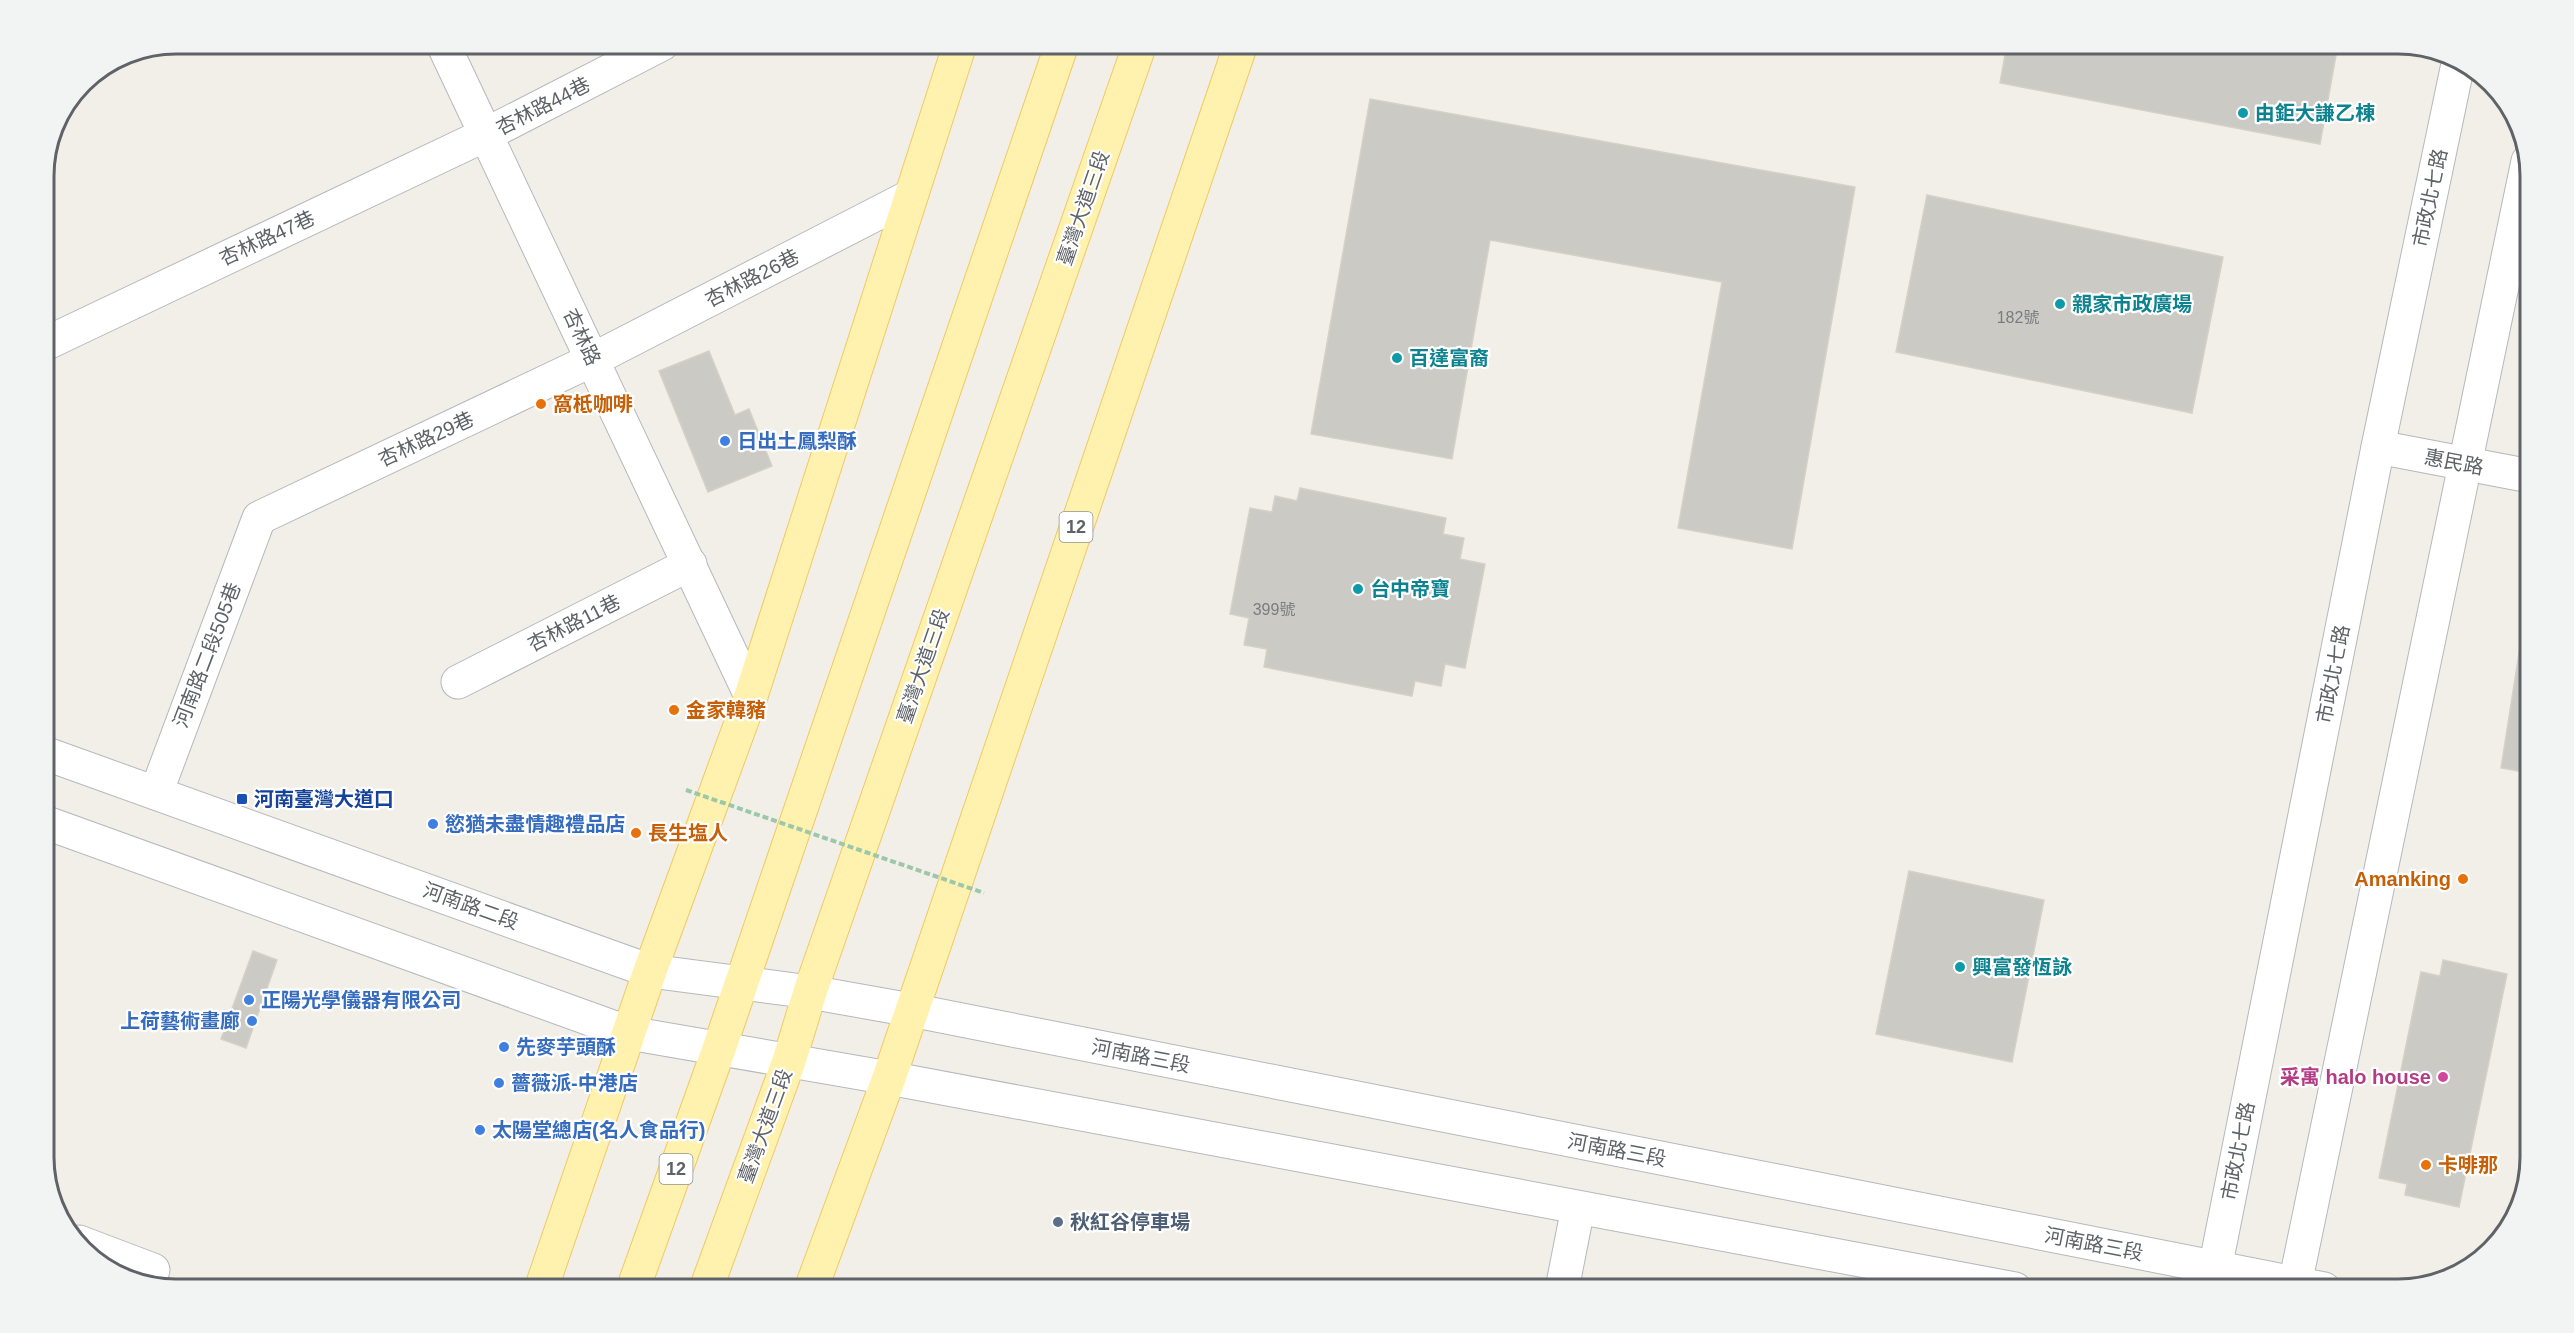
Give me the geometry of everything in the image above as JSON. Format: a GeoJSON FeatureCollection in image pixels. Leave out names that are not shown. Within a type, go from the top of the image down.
{"type":"FeatureCollection","features":[{"type":"Feature","properties":{"kind":"main road"},"geometry":{"type":"LineString","coordinates":[[546,1279],[650,971],[752,696],[957,54]]}},
{"type":"Feature","properties":{"kind":"main road","name":"12"},"geometry":{"type":"LineString","coordinates":[[637,1279],[742,983],[1059,54]]}},
{"type":"Feature","properties":{"kind":"main road","name":"臺灣大道三段"},"geometry":{"type":"LineString","coordinates":[[710,1279],[789,1061],[810,992],[1137,54]]}},
{"type":"Feature","properties":{"kind":"main road","name":"12"},"geometry":{"type":"LineString","coordinates":[[815,1279],[889,1078],[1238,54]]}},
{"type":"Feature","properties":{"kind":"street","name":"杏林路"},"geometry":{"type":"LineString","coordinates":[[448,54],[752,696]]}},
{"type":"Feature","properties":{"kind":"street","name":"杏林路44巷"},"geometry":{"type":"LineString","coordinates":[[487,134],[643,54]]}},
{"type":"Feature","properties":{"kind":"street","name":"市政北七路"},"geometry":{"type":"LineString","coordinates":[[2213,1279],[2378,447],[2457,70]]}},
{"type":"Feature","properties":{"kind":"street","name":"杏林路47巷"},"geometry":{"type":"LineString","coordinates":[[54,340],[487,134]]}},
{"type":"Feature","properties":{"kind":"street","name":"杏林路26巷"},"geometry":{"type":"LineString","coordinates":[[592,360],[911,196]]}},
{"type":"Feature","properties":{"kind":"street"},"geometry":{"type":"LineString","coordinates":[[2306,1279],[2465,464],[2520,200]]}},
{"type":"Feature","properties":{"kind":"street","name":"杏林路29巷"},"geometry":{"type":"LineString","coordinates":[[259,518],[592,360]]}},
{"type":"Feature","properties":{"kind":"street","name":"惠民路"},"geometry":{"type":"LineString","coordinates":[[2378,447],[2520,474]]}},
{"type":"Feature","properties":{"kind":"street","name":"河南路二段505巷"},"geometry":{"type":"LineString","coordinates":[[156,793],[259,518]]}},
{"type":"Feature","properties":{"kind":"street","name":"杏林路11巷"},"geometry":{"type":"LineString","coordinates":[[458,682],[690,564]]}},
{"type":"Feature","properties":{"kind":"street","name":"河南路二段"},"geometry":{"type":"LineString","coordinates":[[54,757],[650,971],[810,992],[911,1010]]}},
{"type":"Feature","properties":{"kind":"street"},"geometry":{"type":"LineString","coordinates":[[54,826],[629,1033],[889,1078],[1956,1279]]}},
{"type":"Feature","properties":{"kind":"street","name":"河南路三段"},"geometry":{"type":"LineString","coordinates":[[911,1010],[2213,1279]]}},
{"type":"Feature","properties":{"kind":"street"},"geometry":{"type":"LineString","coordinates":[[1564,1279],[1578,1208]]}},
{"type":"Feature","properties":{"kind":"street"},"geometry":{"type":"LineString","coordinates":[[98,1251],[151,1276]]}},
{"type":"Feature","properties":{"kind":"path"},"geometry":{"type":"LineString","coordinates":[[686,790],[984,893]]}},
{"type":"Feature","properties":{"kind":"building","name":"由鉅大謙乙棟"},"geometry":{"type":"Polygon","coordinates":[[[2005,54],[2336,54],[2320,144],[2000,83],[2005,54]]]}},
{"type":"Feature","properties":{"kind":"building","name":"百達富裔"},"geometry":{"type":"Polygon","coordinates":[[[1370,99],[1855,187],[1792,549],[1678,528],[1722,282],[1490,240],[1452,459],[1311,434],[1370,99]]]}},
{"type":"Feature","properties":{"kind":"building","name":"親家市政廣場"},"geometry":{"type":"Polygon","coordinates":[[[1927,195],[2223,257],[2192,413],[1896,352],[1927,195]]]}},
{"type":"Feature","properties":{"kind":"building","name":"日出土鳳梨酥"},"geometry":{"type":"Polygon","coordinates":[[[709,351],[735,415],[749,409],[772,466],[708,492],[659,371],[709,351]]]}},
{"type":"Feature","properties":{"kind":"building","name":"台中帝寶"},"geometry":{"type":"Polygon","coordinates":[[[1300,488],[1446,518],[1443,534],[1464,538],[1460,559],[1485,564],[1465,668],[1445,664],[1441,686],[1415,681],[1412,696],[1264,667],[1267,649],[1244,645],[1249,618],[1230,614],[1250,508],[1272,512],[1275,496],[1297,501],[1300,488]]]}},
{"type":"Feature","properties":{"kind":"building"},"geometry":{"type":"Polygon","coordinates":[[[2520,647],[2520,771],[2501,768],[2520,647]]]}},
{"type":"Feature","properties":{"kind":"building","name":"興富發恆詠"},"geometry":{"type":"Polygon","coordinates":[[[1909,871],[2044,900],[2012,1062],[1876,1034],[1909,871]]]}},
{"type":"Feature","properties":{"kind":"building","name":"正陽光學儀器有限公司"},"geometry":{"type":"Polygon","coordinates":[[[253,951],[277,960],[246,1048],[221,1039],[253,951]]]}},
{"type":"Feature","properties":{"kind":"building","name":"采寓 halo house"},"geometry":{"type":"Polygon","coordinates":[[[2443,960],[2507,974],[2459,1207],[2405,1195],[2407,1184],[2379,1178],[2421,972],[2440,976],[2443,960]]]}},
{"type":"Feature","properties":{"kind":"place","name":"由鉅大謙乙棟"},"geometry":{"type":"Point","coordinates":[2243,113]}},
{"type":"Feature","properties":{"kind":"place","name":"親家市政廣場"},"geometry":{"type":"Point","coordinates":[2060,304]}},
{"type":"Feature","properties":{"kind":"place","name":"百達富裔"},"geometry":{"type":"Point","coordinates":[1397,358]}},
{"type":"Feature","properties":{"kind":"place","name":"窩柢咖啡"},"geometry":{"type":"Point","coordinates":[541,404]}},
{"type":"Feature","properties":{"kind":"place","name":"日出土鳳梨酥"},"geometry":{"type":"Point","coordinates":[725,441]}},
{"type":"Feature","properties":{"kind":"place","name":"台中帝寶"},"geometry":{"type":"Point","coordinates":[1358,589]}},
{"type":"Feature","properties":{"kind":"place","name":"金家韓豬"},"geometry":{"type":"Point","coordinates":[674,710]}},
{"type":"Feature","properties":{"kind":"place","name":"河南臺灣大道口"},"geometry":{"type":"Point","coordinates":[242,799]}},
{"type":"Feature","properties":{"kind":"place","name":"慾猶未盡情趣禮品店"},"geometry":{"type":"Point","coordinates":[433,824]}},
{"type":"Feature","properties":{"kind":"place","name":"長生塩人"},"geometry":{"type":"Point","coordinates":[636,833]}},
{"type":"Feature","properties":{"kind":"place","name":"Amanking"},"geometry":{"type":"Point","coordinates":[2463,879]}},
{"type":"Feature","properties":{"kind":"place","name":"興富發恆詠"},"geometry":{"type":"Point","coordinates":[1960,967]}},
{"type":"Feature","properties":{"kind":"place","name":"正陽光學儀器有限公司"},"geometry":{"type":"Point","coordinates":[249,1000]}},
{"type":"Feature","properties":{"kind":"place","name":"上荷藝術畫廊"},"geometry":{"type":"Point","coordinates":[252,1021]}},
{"type":"Feature","properties":{"kind":"place","name":"先麥芋頭酥"},"geometry":{"type":"Point","coordinates":[504,1047]}},
{"type":"Feature","properties":{"kind":"place","name":"采寓 halo house"},"geometry":{"type":"Point","coordinates":[2443,1077]}},
{"type":"Feature","properties":{"kind":"place","name":"薔薇派-中港店"},"geometry":{"type":"Point","coordinates":[499,1083]}},
{"type":"Feature","properties":{"kind":"place","name":"太陽堂總店(名人食品行)"},"geometry":{"type":"Point","coordinates":[480,1130]}},
{"type":"Feature","properties":{"kind":"place","name":"卡啡那"},"geometry":{"type":"Point","coordinates":[2426,1165]}},
{"type":"Feature","properties":{"kind":"place","name":"秋紅谷停車場"},"geometry":{"type":"Point","coordinates":[1058,1222]}}]}
